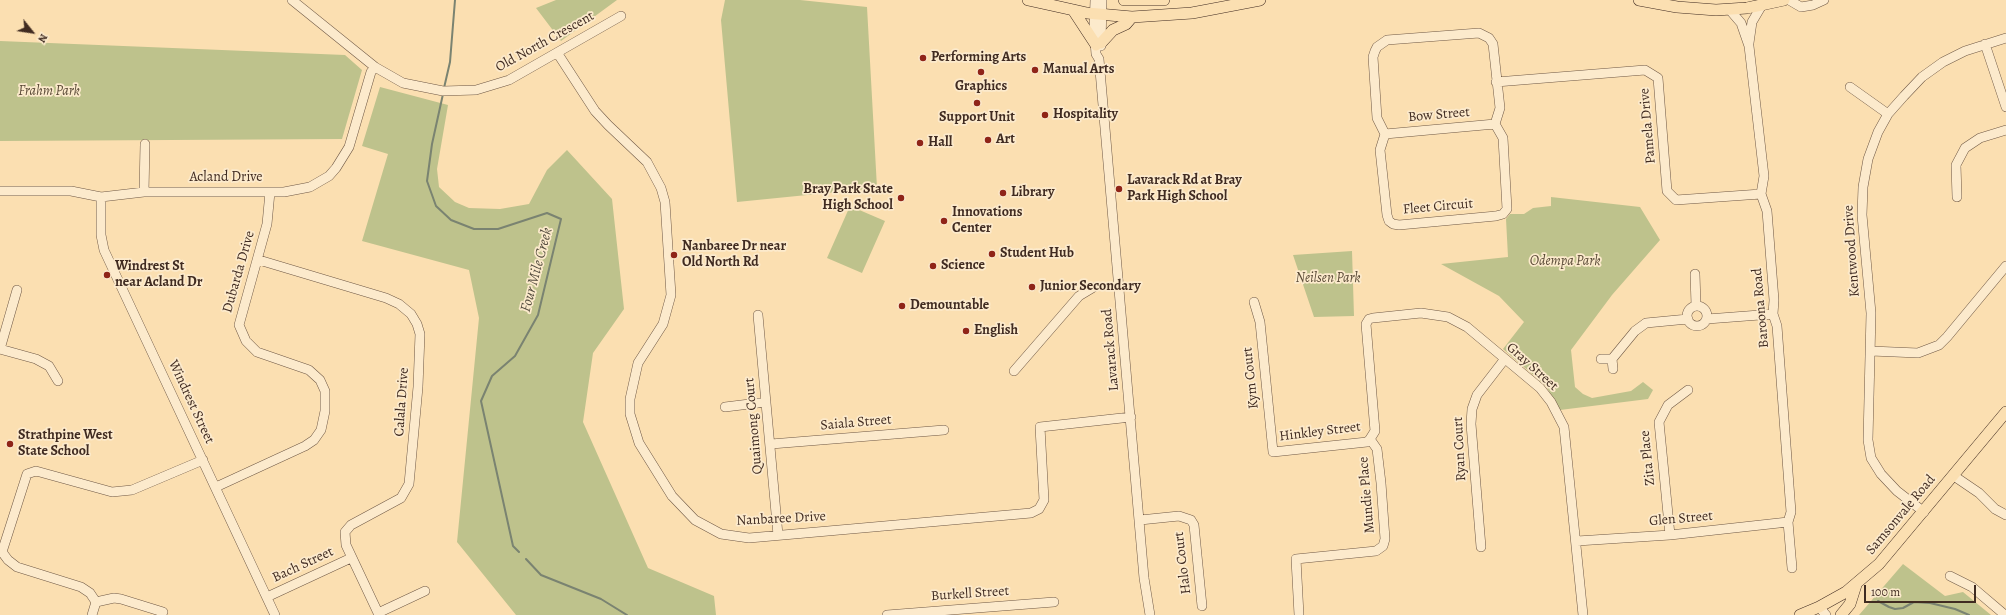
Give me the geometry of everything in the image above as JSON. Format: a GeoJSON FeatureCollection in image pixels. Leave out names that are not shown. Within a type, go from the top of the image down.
{"type":"FeatureCollection","features":[{"type":"Feature","properties":{"kind":"main road"},"geometry":{"type":"LineString","coordinates":[[1028,0],[1073,10],[1132,17],[1192,13],[1260,0]]}},
{"type":"Feature","properties":{"kind":"main road"},"geometry":{"type":"LineString","coordinates":[[1124,0],[1164,0]]}},
{"type":"Feature","properties":{"kind":"main road"},"geometry":{"type":"LineString","coordinates":[[1639,0],[1698,9],[1730,9],[1762,5],[1784,0]]}},
{"type":"Feature","properties":{"kind":"main road"},"geometry":{"type":"LineString","coordinates":[[1073,10],[1098,44],[1113,30],[1126,24],[1132,17]]}},
{"type":"Feature","properties":{"kind":"main road","name":"Samsonvale Road"},"geometry":{"type":"LineString","coordinates":[[1800,615],[1818,612],[1856,585],[1889,554],[2005,416]]}},
{"type":"Feature","properties":{"kind":"main road"},"geometry":{"type":"LineString","coordinates":[[1841,615],[1850,604],[1856,585]]}},
{"type":"Feature","properties":{"kind":"street","name":"Old North Crescent"},"geometry":{"type":"LineString","coordinates":[[292,0],[375,67],[403,83],[427,89],[459,91],[487,87],[509,80],[558,54],[621,16]]}},
{"type":"Feature","properties":{"kind":"street","name":"Lavarack Road"},"geometry":{"type":"LineString","coordinates":[[1095,0],[1098,14],[1099,59],[1144,578],[1150,615]]}},
{"type":"Feature","properties":{"kind":"street","name":"Lavarack Road"},"geometry":{"type":"LineString","coordinates":[[1098,14],[1102,0]]}},
{"type":"Feature","properties":{"kind":"street"},"geometry":{"type":"LineString","coordinates":[[1788,0],[1801,7],[1813,5],[1824,0]]}},
{"type":"Feature","properties":{"kind":"street","name":"Baroona Road"},"geometry":{"type":"LineString","coordinates":[[1749,46],[1752,22],[1762,5]]}},
{"type":"Feature","properties":{"kind":"street","name":"Baroona Road"},"geometry":{"type":"LineString","coordinates":[[1730,9],[1741,23],[1749,46],[1764,176],[1761,194],[1767,211],[1774,300],[1773,314],[1777,326],[1791,512],[1788,522],[1792,568]]}},
{"type":"Feature","properties":{"kind":"street"},"geometry":{"type":"LineString","coordinates":[[1385,134],[1377,118],[1373,57],[1377,47],[1384,42],[1484,34],[1491,39],[1493,44],[1500,108],[1495,124]]}},
{"type":"Feature","properties":{"kind":"street","name":"Kentwood Drive"},"geometry":{"type":"LineString","coordinates":[[1924,512],[1897,491],[1880,474],[1871,458],[1868,440],[1871,351],[1870,313],[1862,215],[1863,187],[1868,159],[1878,132],[1888,114],[1922,77],[1943,62],[1965,51],[2006,38]]}},
{"type":"Feature","properties":{"kind":"street"},"geometry":{"type":"LineString","coordinates":[[1985,44],[2006,107]]}},
{"type":"Feature","properties":{"kind":"street","name":"Nanbaree Drive"},"geometry":{"type":"LineString","coordinates":[[558,54],[595,111],[647,162],[655,174],[666,202],[671,296],[663,324],[638,363],[632,385],[630,414],[639,443],[672,496],[695,520],[709,529],[735,537],[749,538],[1031,513],[1039,509],[1044,500],[1040,428],[1131,418]]}},
{"type":"Feature","properties":{"kind":"street","name":"Acland Drive"},"geometry":{"type":"LineString","coordinates":[[0,191],[71,191],[101,197],[144,192],[270,192],[299,190],[310,187],[329,176],[336,168],[349,147],[371,72],[375,67]]}},
{"type":"Feature","properties":{"kind":"street","name":"Pamela Drive"},"geometry":{"type":"LineString","coordinates":[[1496,82],[1645,70],[1658,78],[1667,191],[1676,200],[1761,194]]}},
{"type":"Feature","properties":{"kind":"street"},"geometry":{"type":"LineString","coordinates":[[1850,87],[1888,114]]}},
{"type":"Feature","properties":{"kind":"street","name":"Bow Street"},"geometry":{"type":"LineString","coordinates":[[1385,134],[1495,124]]}},
{"type":"Feature","properties":{"kind":"street","name":"Fleet Circuit"},"geometry":{"type":"LineString","coordinates":[[1385,134],[1380,150],[1388,218],[1393,224],[1496,216],[1505,212],[1507,205],[1503,138],[1495,124]]}},
{"type":"Feature","properties":{"kind":"street"},"geometry":{"type":"LineString","coordinates":[[1957,197],[1956,165],[1965,148],[1980,138],[2006,130]]}},
{"type":"Feature","properties":{"kind":"street"},"geometry":{"type":"LineString","coordinates":[[144,192],[145,144]]}},
{"type":"Feature","properties":{"kind":"street","name":"Dubarda Drive"},"geometry":{"type":"LineString","coordinates":[[216,487],[305,446],[314,440],[321,430],[325,411],[325,391],[320,380],[309,370],[257,352],[246,341],[239,325],[259,260],[267,224],[270,192]]}},
{"type":"Feature","properties":{"kind":"street","name":"Windrest Street"},"geometry":{"type":"LineString","coordinates":[[101,197],[100,235],[104,250],[275,615]]}},
{"type":"Feature","properties":{"kind":"street","name":"Calala Drive"},"geometry":{"type":"LineString","coordinates":[[259,260],[386,298],[399,304],[411,314],[417,324],[420,334],[418,387],[409,484],[401,498],[351,524],[345,532],[346,545],[351,558],[379,614]]}},
{"type":"Feature","properties":{"kind":"street"},"geometry":{"type":"LineString","coordinates":[[1871,351],[1918,354],[1938,345],[1947,337],[2006,266]]}},
{"type":"Feature","properties":{"kind":"street"},"geometry":{"type":"LineString","coordinates":[[1695,274],[1696,305]]}},
{"type":"Feature","properties":{"kind":"street"},"geometry":{"type":"LineString","coordinates":[[1014,371],[1079,296],[1094,287]]}},
{"type":"Feature","properties":{"kind":"street"},"geometry":{"type":"LineString","coordinates":[[17,290],[0,349],[36,359],[49,366],[58,381]]}},
{"type":"Feature","properties":{"kind":"street","name":"Kym Court"},"geometry":{"type":"LineString","coordinates":[[1254,302],[1260,322],[1273,452]]}},
{"type":"Feature","properties":{"kind":"street"},"geometry":{"type":"LineString","coordinates":[[1696,305],[1704,308],[1708,315],[1705,323],[1698,326],[1690,324],[1688,319],[1689,309],[1696,305]]}},
{"type":"Feature","properties":{"kind":"street","name":"Gray Street"},"geometry":{"type":"LineString","coordinates":[[1366,324],[1369,319],[1373,318],[1421,313],[1448,317],[1467,327],[1547,396],[1564,427],[1577,541],[1583,615]]}},
{"type":"Feature","properties":{"kind":"street"},"geometry":{"type":"LineString","coordinates":[[1707,318],[1773,314]]}},
{"type":"Feature","properties":{"kind":"street","name":"Quaimong Court"},"geometry":{"type":"LineString","coordinates":[[758,315],[778,536]]}},
{"type":"Feature","properties":{"kind":"street"},"geometry":{"type":"LineString","coordinates":[[1613,369],[1612,359],[1634,331],[1646,323],[1688,319]]}},
{"type":"Feature","properties":{"kind":"street","name":"Mundie Place"},"geometry":{"type":"LineString","coordinates":[[1299,615],[1296,560],[1376,551],[1382,546],[1385,539],[1377,449],[1370,439],[1375,431],[1366,324]]}},
{"type":"Feature","properties":{"kind":"street"},"geometry":{"type":"LineString","coordinates":[[1601,359],[1612,359]]}},
{"type":"Feature","properties":{"kind":"street","name":"Ryan Court"},"geometry":{"type":"LineString","coordinates":[[1481,547],[1471,424],[1472,409],[1477,395],[1504,360]]}},
{"type":"Feature","properties":{"kind":"street","name":"Zita Place"},"geometry":{"type":"LineString","coordinates":[[1670,535],[1659,422],[1668,405],[1688,390]]}},
{"type":"Feature","properties":{"kind":"street"},"geometry":{"type":"LineString","coordinates":[[725,407],[766,402]]}},
{"type":"Feature","properties":{"kind":"street","name":"Saiala Street"},"geometry":{"type":"LineString","coordinates":[[770,444],[944,430]]}},
{"type":"Feature","properties":{"kind":"street","name":"Hinkley Street"},"geometry":{"type":"LineString","coordinates":[[1273,452],[1367,442],[1370,439]]}},
{"type":"Feature","properties":{"kind":"street"},"geometry":{"type":"LineString","coordinates":[[96,602],[90,593],[81,586],[17,567],[8,560],[2,552],[27,474],[36,471],[112,492],[132,490],[203,460]]}},
{"type":"Feature","properties":{"kind":"street"},"geometry":{"type":"LineString","coordinates":[[1954,476],[1979,493],[1995,510],[2006,515]]}},
{"type":"Feature","properties":{"kind":"street","name":"Halo Court"},"geometry":{"type":"LineString","coordinates":[[1140,520],[1179,516],[1191,520],[1194,525],[1202,606]]}},
{"type":"Feature","properties":{"kind":"street","name":"Glen Street"},"geometry":{"type":"LineString","coordinates":[[1577,541],[1670,535],[1788,522]]}},
{"type":"Feature","properties":{"kind":"street","name":"Bach Street"},"geometry":{"type":"LineString","coordinates":[[267,597],[351,558]]}},
{"type":"Feature","properties":{"kind":"street"},"geometry":{"type":"LineString","coordinates":[[1950,576],[1972,587],[2004,615]]}},
{"type":"Feature","properties":{"kind":"street"},"geometry":{"type":"LineString","coordinates":[[379,614],[425,591]]}},
{"type":"Feature","properties":{"kind":"street"},"geometry":{"type":"LineString","coordinates":[[96,602],[114,598],[121,599],[162,612]]}},
{"type":"Feature","properties":{"kind":"street"},"geometry":{"type":"LineString","coordinates":[[92,615],[96,602]]}},
{"type":"Feature","properties":{"kind":"street","name":"Burkell Street"},"geometry":{"type":"LineString","coordinates":[[887,615],[932,613],[1054,602]]}},
{"type":"Feature","properties":{"kind":"green space"},"geometry":{"type":"Polygon","coordinates":[[[556,0],[617,0],[561,41],[536,8],[556,0]]]}},
{"type":"Feature","properties":{"kind":"green space"},"geometry":{"type":"Polygon","coordinates":[[[725,0],[800,0],[867,7],[877,188],[737,202],[721,20],[725,0]]]}},
{"type":"Feature","properties":{"kind":"green space","name":"Frahm Park"},"geometry":{"type":"Polygon","coordinates":[[[0,41],[345,55],[362,70],[342,139],[0,141],[0,41]]]}},
{"type":"Feature","properties":{"kind":"green space"},"geometry":{"type":"Polygon","coordinates":[[[380,87],[448,105],[437,169],[439,187],[455,202],[469,208],[500,209],[529,204],[547,170],[567,150],[612,199],[624,309],[593,353],[583,422],[648,568],[714,596],[716,615],[516,615],[457,542],[479,318],[469,270],[362,241],[388,154],[362,146],[380,87]]]}},
{"type":"Feature","properties":{"kind":"green space","name":"Odempa Park"},"geometry":{"type":"Polygon","coordinates":[[[1551,197],[1640,207],[1660,240],[1612,295],[1571,350],[1575,387],[1583,394],[1592,398],[1631,391],[1643,382],[1653,390],[1648,399],[1560,410],[1546,386],[1503,349],[1524,322],[1499,296],[1441,264],[1508,257],[1506,219],[1510,214],[1524,214],[1533,208],[1551,206],[1551,197]]]}},
{"type":"Feature","properties":{"kind":"green space"},"geometry":{"type":"Polygon","coordinates":[[[850,206],[885,221],[862,273],[827,258],[850,206]]]}},
{"type":"Feature","properties":{"kind":"green space","name":"Neilsen Park"},"geometry":{"type":"Polygon","coordinates":[[[1352,251],[1354,316],[1314,317],[1293,255],[1352,251]]]}},
{"type":"Feature","properties":{"kind":"green space"},"geometry":{"type":"Polygon","coordinates":[[[1903,564],[1945,596],[1963,592],[1991,615],[1859,615],[1903,564]]]}},
{"type":"Feature","properties":{"kind":"waterway","name":"Four Mile Creek"},"geometry":{"type":"LineString","coordinates":[[444,88],[450,62],[455,0]]}},
{"type":"Feature","properties":{"kind":"waterway","name":"Four Mile Creek"},"geometry":{"type":"LineString","coordinates":[[443,94],[432,144],[427,181],[436,206],[451,220],[474,229],[498,229],[547,213],[561,219],[538,315],[515,356],[492,376],[481,401],[513,546],[519,552]]}},
{"type":"Feature","properties":{"kind":"waterway","name":"Four Mile Creek"},"geometry":{"type":"LineString","coordinates":[[526,559],[541,575],[601,599],[627,615]]}},
{"type":"Feature","properties":{"kind":"waterway"},"geometry":{"type":"LineString","coordinates":[[1878,601],[1895,609],[1903,608],[1914,602],[1930,603],[1955,609],[1969,615]]}},
{"type":"Feature","properties":{"kind":"place","name":"Performing Arts"},"geometry":{"type":"Point","coordinates":[923,58]}},
{"type":"Feature","properties":{"kind":"place","name":"Manual Arts"},"geometry":{"type":"Point","coordinates":[1035,70]}},
{"type":"Feature","properties":{"kind":"place","name":"Graphics"},"geometry":{"type":"Point","coordinates":[981,72]}},
{"type":"Feature","properties":{"kind":"place","name":"Support Unit"},"geometry":{"type":"Point","coordinates":[977,103]}},
{"type":"Feature","properties":{"kind":"place","name":"Hospitality"},"geometry":{"type":"Point","coordinates":[1045,115]}},
{"type":"Feature","properties":{"kind":"place","name":"Art"},"geometry":{"type":"Point","coordinates":[988,140]}},
{"type":"Feature","properties":{"kind":"place","name":"Hall"},"geometry":{"type":"Point","coordinates":[920,143]}},
{"type":"Feature","properties":{"kind":"place","name":"Lavarack Rd at Bray Park High School"},"geometry":{"type":"Point","coordinates":[1119,189]}},
{"type":"Feature","properties":{"kind":"place","name":"Library"},"geometry":{"type":"Point","coordinates":[1003,193]}},
{"type":"Feature","properties":{"kind":"place","name":"Bray Park State High School"},"geometry":{"type":"Point","coordinates":[901,198]}},
{"type":"Feature","properties":{"kind":"place","name":"Innovations Center"},"geometry":{"type":"Point","coordinates":[944,221]}},
{"type":"Feature","properties":{"kind":"place","name":"Student Hub"},"geometry":{"type":"Point","coordinates":[992,254]}},
{"type":"Feature","properties":{"kind":"place","name":"Nanbaree Dr near Old North Rd"},"geometry":{"type":"Point","coordinates":[674,255]}},
{"type":"Feature","properties":{"kind":"place","name":"Science"},"geometry":{"type":"Point","coordinates":[933,266]}},
{"type":"Feature","properties":{"kind":"place","name":"Windrest St near Acland Dr"},"geometry":{"type":"Point","coordinates":[107,275]}},
{"type":"Feature","properties":{"kind":"place","name":"Junior Secondary"},"geometry":{"type":"Point","coordinates":[1032,287]}},
{"type":"Feature","properties":{"kind":"place","name":"Demountable"},"geometry":{"type":"Point","coordinates":[902,306]}},
{"type":"Feature","properties":{"kind":"place","name":"English"},"geometry":{"type":"Point","coordinates":[966,331]}},
{"type":"Feature","properties":{"kind":"place","name":"Strathpine West State School"},"geometry":{"type":"Point","coordinates":[10,444]}}]}
